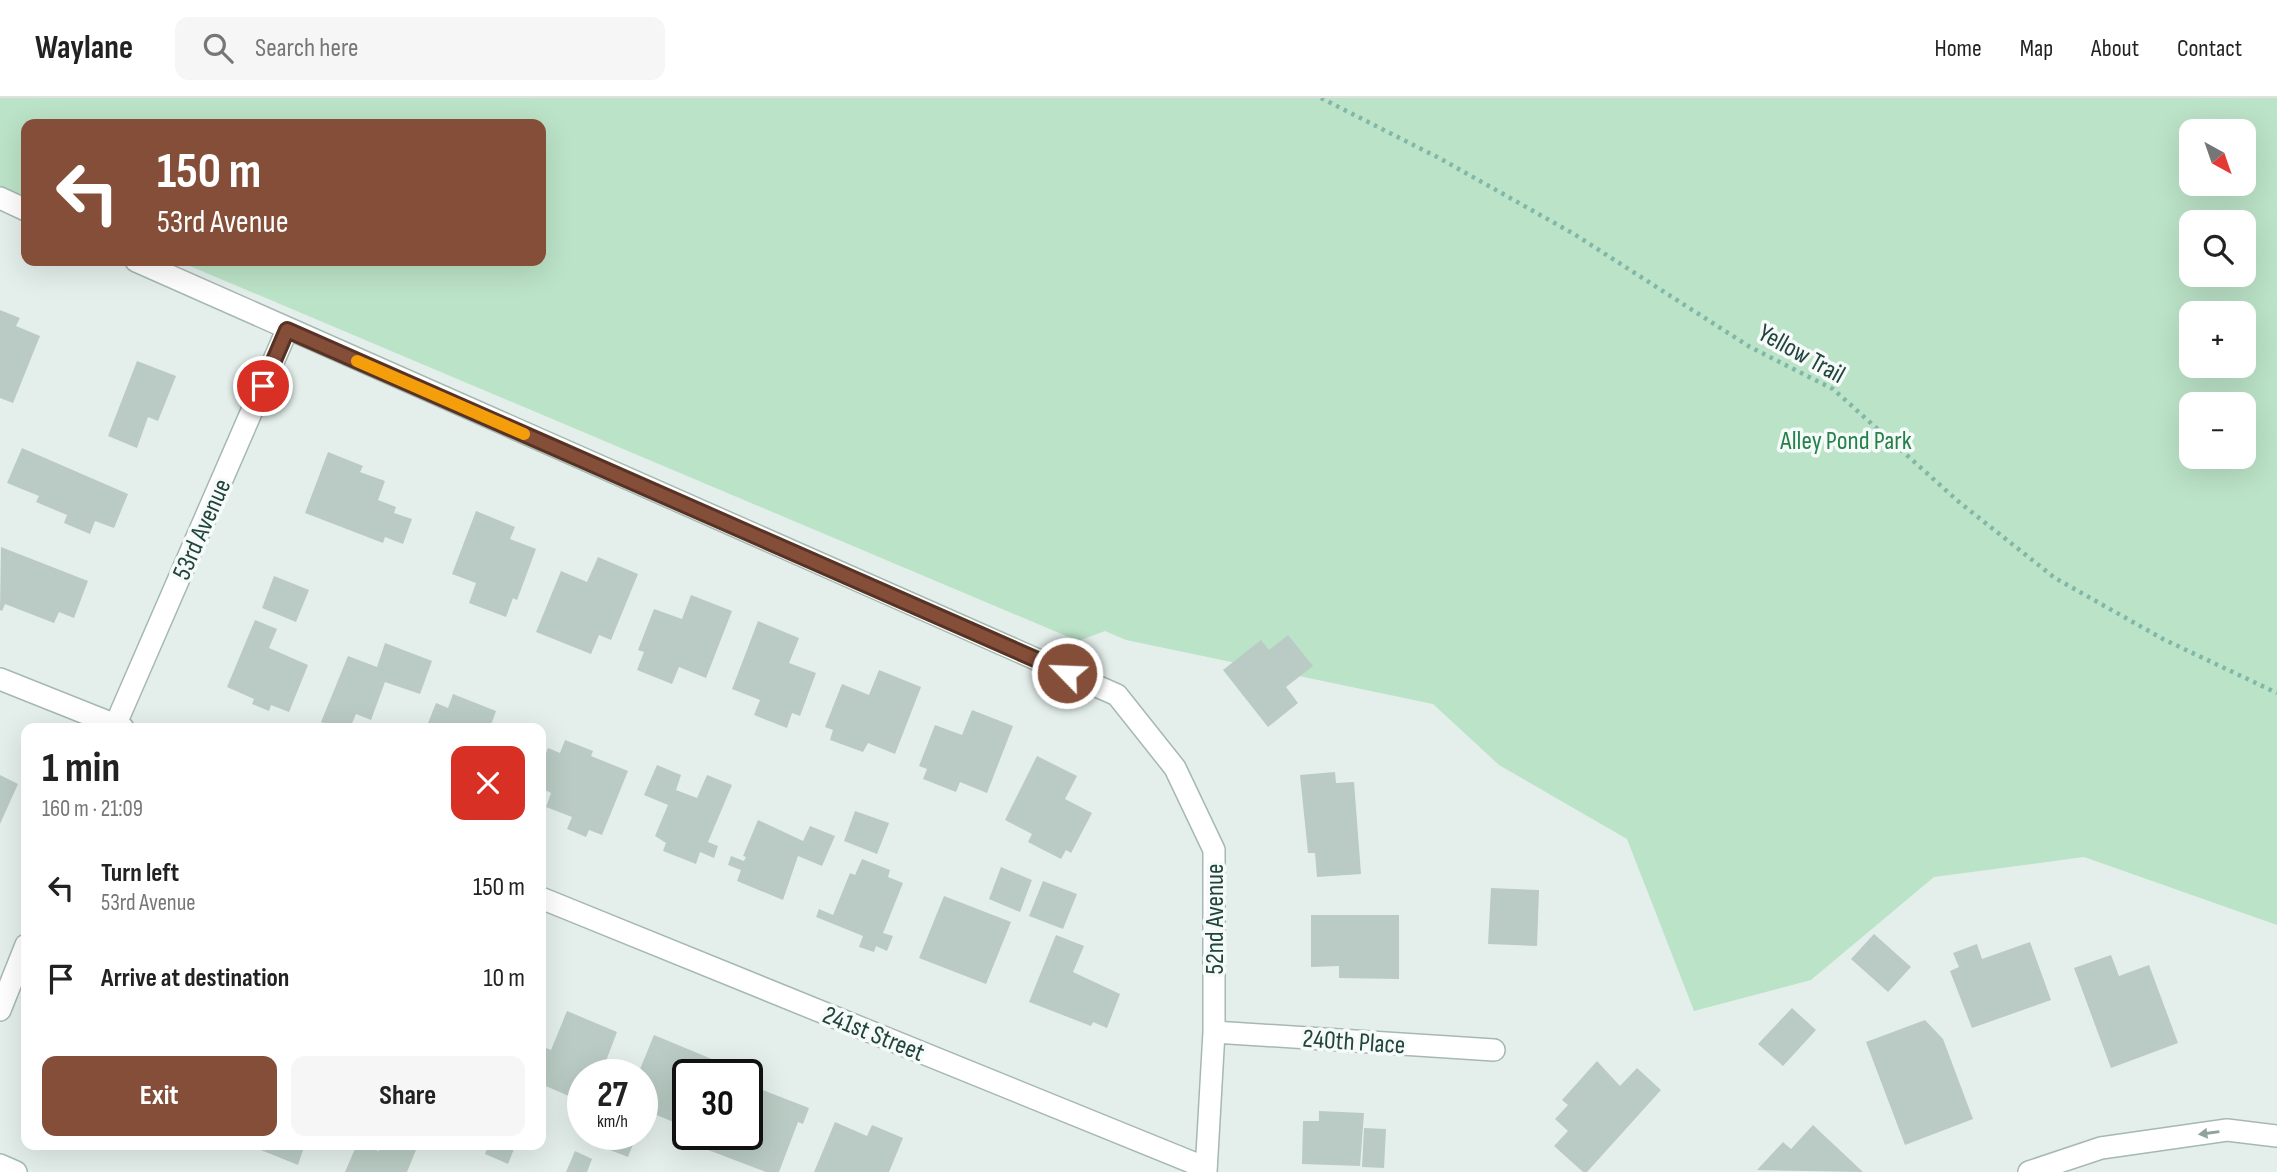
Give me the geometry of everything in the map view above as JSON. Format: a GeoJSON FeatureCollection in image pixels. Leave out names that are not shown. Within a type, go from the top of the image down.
{"type":"FeatureCollection","features":[{"type":"Feature","properties":{"kind":"street"},"geometry":{"type":"LineString","coordinates":[[0,198],[21,208]]}},
{"type":"Feature","properties":{"kind":"street"},"geometry":{"type":"LineString","coordinates":[[147,266],[287,330]]}},
{"type":"Feature","properties":{"kind":"street","name":"52nd Avenue"},"geometry":{"type":"LineString","coordinates":[[287,330],[1117,695],[1175,768],[1214,850],[1214,1032],[1206,1170]]}},
{"type":"Feature","properties":{"kind":"street","name":"53rd Avenue"},"geometry":{"type":"LineString","coordinates":[[120,723],[287,330]]}},
{"type":"Feature","properties":{"kind":"street"},"geometry":{"type":"LineString","coordinates":[[0,679],[108,723]]}},
{"type":"Feature","properties":{"kind":"street","name":"241st Street"},"geometry":{"type":"LineString","coordinates":[[546,900],[1206,1170]]}},
{"type":"Feature","properties":{"kind":"street"},"geometry":{"type":"LineString","coordinates":[[0,1010],[21,958]]}},
{"type":"Feature","properties":{"kind":"street","name":"240th Place"},"geometry":{"type":"LineString","coordinates":[[1214,1032],[1494,1050]]}},
{"type":"Feature","properties":{"kind":"street"},"geometry":{"type":"LineString","coordinates":[[2029,1172],[2101,1148],[2227,1130],[2277,1136]]}},
{"type":"Feature","properties":{"kind":"street"},"geometry":{"type":"LineString","coordinates":[[0,1165],[16,1172]]}},
{"type":"Feature","properties":{"kind":"path","name":"Yellow Trail"},"geometry":{"type":"LineString","coordinates":[[1321,98],[1441,159],[1574,234],[1750,347],[1833,389],[1959,502],[2055,578],[2163,639],[2277,693]]}},
{"type":"Feature","properties":{"kind":"green space","name":"Alley Pond Park"},"geometry":{"type":"Polygon","coordinates":[[[0,98],[2277,98],[2277,925],[2084,857],[1934,877],[1811,980],[1694,1011],[1627,839],[1499,765],[1433,704],[1126,640],[1105,631],[1078,641],[190,266],[546,266],[546,119],[21,119],[21,195],[0,186],[0,98]]]}},
{"type":"Feature","properties":{"kind":"building"},"geometry":{"type":"Polygon","coordinates":[[[0,310],[20,318],[16,326],[40,336],[13,403],[0,398],[0,310]]]}},
{"type":"Feature","properties":{"kind":"building"},"geometry":{"type":"Polygon","coordinates":[[[137,361],[176,376],[158,421],[148,417],[137,448],[108,436],[137,361]]]}},
{"type":"Feature","properties":{"kind":"building"},"geometry":{"type":"Polygon","coordinates":[[[22,448],[128,494],[114,528],[95,521],[90,534],[64,523],[67,515],[36,502],[39,496],[7,483],[22,448]]]}},
{"type":"Feature","properties":{"kind":"building"},"geometry":{"type":"Polygon","coordinates":[[[328,452],[363,466],[360,472],[385,481],[378,500],[396,507],[394,513],[412,519],[403,544],[385,537],[383,543],[305,513],[328,452]]]}},
{"type":"Feature","properties":{"kind":"building"},"geometry":{"type":"Polygon","coordinates":[[[476,511],[515,527],[510,539],[536,549],[517,600],[513,598],[506,617],[469,603],[476,583],[452,574],[476,511]]]}},
{"type":"Feature","properties":{"kind":"building"},"geometry":{"type":"Polygon","coordinates":[[[1,547],[88,581],[74,618],[59,612],[54,623],[5,604],[2,611],[0,610],[1,547]]]}},
{"type":"Feature","properties":{"kind":"building"},"geometry":{"type":"Polygon","coordinates":[[[598,557],[638,574],[611,640],[599,635],[591,654],[536,632],[561,571],[587,582],[598,557]]]}},
{"type":"Feature","properties":{"kind":"building"},"geometry":{"type":"Polygon","coordinates":[[[274,576],[309,590],[296,622],[262,608],[274,576]]]}},
{"type":"Feature","properties":{"kind":"building"},"geometry":{"type":"Polygon","coordinates":[[[691,595],[732,611],[706,678],[679,667],[672,684],[637,670],[644,652],[638,650],[654,609],[682,619],[691,595]]]}},
{"type":"Feature","properties":{"kind":"building"},"geometry":{"type":"Polygon","coordinates":[[[255,620],[277,629],[269,648],[308,665],[289,712],[271,705],[269,711],[252,704],[254,699],[227,687],[255,620]]]}},
{"type":"Feature","properties":{"kind":"building"},"geometry":{"type":"Polygon","coordinates":[[[758,621],[799,638],[789,663],[816,673],[800,716],[792,713],[787,728],[754,715],[760,700],[732,689],[758,621]]]}},
{"type":"Feature","properties":{"kind":"building"},"geometry":{"type":"Polygon","coordinates":[[[1288,635],[1313,666],[1286,687],[1298,703],[1268,727],[1223,670],[1261,640],[1269,650],[1288,635]]]}},
{"type":"Feature","properties":{"kind":"building"},"geometry":{"type":"Polygon","coordinates":[[[385,643],[432,661],[420,694],[385,682],[371,720],[356,714],[352,723],[321,722],[348,656],[377,667],[385,643]]]}},
{"type":"Feature","properties":{"kind":"building"},"geometry":{"type":"Polygon","coordinates":[[[879,670],[921,687],[895,754],[868,743],[863,752],[830,740],[833,730],[825,727],[842,684],[869,695],[879,670]]]}},
{"type":"Feature","properties":{"kind":"building"},"geometry":{"type":"Polygon","coordinates":[[[453,694],[496,711],[492,723],[428,723],[436,703],[448,708],[453,694]]]}},
{"type":"Feature","properties":{"kind":"building"},"geometry":{"type":"Polygon","coordinates":[[[972,710],[1013,726],[987,793],[960,782],[956,792],[923,779],[927,769],[919,766],[935,725],[962,735],[972,710]]]}},
{"type":"Feature","properties":{"kind":"building"},"geometry":{"type":"Polygon","coordinates":[[[565,740],[593,751],[591,756],[628,771],[602,835],[589,830],[586,837],[567,829],[572,817],[546,807],[551,793],[546,790],[546,753],[548,748],[560,753],[565,740]]]}},
{"type":"Feature","properties":{"kind":"building"},"geometry":{"type":"Polygon","coordinates":[[[1037,756],[1077,776],[1065,799],[1092,813],[1071,853],[1066,850],[1061,859],[1028,842],[1032,834],[1005,820],[1037,756]]]}},
{"type":"Feature","properties":{"kind":"building"},"geometry":{"type":"Polygon","coordinates":[[[657,765],[681,775],[676,790],[697,798],[707,775],[732,785],[708,842],[718,846],[714,858],[700,852],[696,864],[663,851],[666,843],[655,836],[668,805],[644,795],[657,765]]]}},
{"type":"Feature","properties":{"kind":"building"},"geometry":{"type":"Polygon","coordinates":[[[1335,772],[1336,783],[1354,782],[1361,874],[1317,877],[1315,853],[1308,853],[1300,775],[1335,772]]]}},
{"type":"Feature","properties":{"kind":"building"},"geometry":{"type":"Polygon","coordinates":[[[0,775],[18,784],[0,824],[0,775]]]}},
{"type":"Feature","properties":{"kind":"building"},"geometry":{"type":"Polygon","coordinates":[[[855,811],[889,823],[877,854],[844,841],[855,811]]]}},
{"type":"Feature","properties":{"kind":"building"},"geometry":{"type":"Polygon","coordinates":[[[758,820],[803,841],[810,826],[835,836],[822,866],[798,856],[783,900],[737,881],[741,870],[728,865],[731,856],[744,861],[746,857],[743,856],[758,820]]]}},
{"type":"Feature","properties":{"kind":"building"},"geometry":{"type":"Polygon","coordinates":[[[862,859],[890,870],[888,877],[903,883],[883,933],[893,936],[887,951],[876,946],[874,952],[859,947],[863,936],[816,917],[819,909],[833,915],[850,873],[855,875],[862,859]]]}},
{"type":"Feature","properties":{"kind":"building"},"geometry":{"type":"Polygon","coordinates":[[[1001,867],[1032,880],[1020,912],[989,899],[1001,867]]]}},
{"type":"Feature","properties":{"kind":"building"},"geometry":{"type":"Polygon","coordinates":[[[1043,881],[1077,894],[1063,929],[1029,916],[1043,881]]]}},
{"type":"Feature","properties":{"kind":"building"},"geometry":{"type":"Polygon","coordinates":[[[1491,888],[1539,890],[1537,946],[1488,944],[1491,888]]]}},
{"type":"Feature","properties":{"kind":"building"},"geometry":{"type":"Polygon","coordinates":[[[944,896],[1011,922],[986,984],[919,958],[944,896]]]}},
{"type":"Feature","properties":{"kind":"building"},"geometry":{"type":"Polygon","coordinates":[[[1311,915],[1399,915],[1399,979],[1339,978],[1339,966],[1311,967],[1311,915]]]}},
{"type":"Feature","properties":{"kind":"building"},"geometry":{"type":"Polygon","coordinates":[[[1874,934],[1911,967],[1888,992],[1851,959],[1874,934]]]}},
{"type":"Feature","properties":{"kind":"building"},"geometry":{"type":"Polygon","coordinates":[[[1056,935],[1084,946],[1073,972],[1120,994],[1107,1028],[1093,1022],[1091,1026],[1029,1002],[1056,935]]]}},
{"type":"Feature","properties":{"kind":"building"},"geometry":{"type":"Polygon","coordinates":[[[2030,942],[2051,1000],[1972,1028],[1950,971],[1959,967],[1953,953],[1977,944],[1982,959],[2030,942]]]}},
{"type":"Feature","properties":{"kind":"building"},"geometry":{"type":"Polygon","coordinates":[[[2111,955],[2119,976],[2149,965],[2178,1043],[2111,1068],[2074,968],[2111,955]]]}},
{"type":"Feature","properties":{"kind":"building"},"geometry":{"type":"Polygon","coordinates":[[[1792,1008],[1816,1030],[1783,1066],[1758,1044],[1792,1008]]]}},
{"type":"Feature","properties":{"kind":"building"},"geometry":{"type":"Polygon","coordinates":[[[567,1011],[617,1032],[607,1059],[567,1059],[567,1095],[546,1086],[546,1048],[551,1050],[567,1011]]]}},
{"type":"Feature","properties":{"kind":"building"},"geometry":{"type":"Polygon","coordinates":[[[1925,1020],[1943,1039],[1973,1119],[1905,1145],[1866,1042],[1925,1020]]]}},
{"type":"Feature","properties":{"kind":"building"},"geometry":{"type":"Polygon","coordinates":[[[654,1035],[712,1059],[672,1059],[672,1121],[658,1116],[658,1059],[644,1059],[654,1035]]]}},
{"type":"Feature","properties":{"kind":"building"},"geometry":{"type":"Polygon","coordinates":[[[1597,1061],[1620,1086],[1637,1068],[1661,1090],[1587,1172],[1583,1172],[1554,1146],[1568,1131],[1555,1119],[1568,1105],[1562,1100],[1597,1061]]]}},
{"type":"Feature","properties":{"kind":"building"},"geometry":{"type":"Polygon","coordinates":[[[763,1090],[809,1108],[803,1124],[798,1122],[779,1172],[766,1172],[708,1150],[763,1150],[763,1090]]]}},
{"type":"Feature","properties":{"kind":"building"},"geometry":{"type":"Polygon","coordinates":[[[1319,1111],[1364,1113],[1360,1166],[1302,1164],[1303,1121],[1319,1121],[1319,1111]]]}},
{"type":"Feature","properties":{"kind":"building"},"geometry":{"type":"Polygon","coordinates":[[[835,1122],[867,1136],[872,1125],[903,1138],[889,1172],[814,1172],[835,1122]]]}},
{"type":"Feature","properties":{"kind":"building"},"geometry":{"type":"Polygon","coordinates":[[[1813,1125],[1863,1172],[1757,1170],[1783,1142],[1791,1149],[1813,1125]]]}},
{"type":"Feature","properties":{"kind":"building"},"geometry":{"type":"Polygon","coordinates":[[[1364,1128],[1386,1129],[1384,1168],[1362,1167],[1364,1128]]]}},
{"type":"Feature","properties":{"kind":"building"},"geometry":{"type":"Polygon","coordinates":[[[261,1150],[303,1150],[298,1165],[261,1150]]]}},
{"type":"Feature","properties":{"kind":"building"},"geometry":{"type":"Polygon","coordinates":[[[354,1150],[416,1150],[407,1172],[345,1172],[354,1150]]]}},
{"type":"Feature","properties":{"kind":"building"},"geometry":{"type":"Polygon","coordinates":[[[487,1150],[514,1150],[508,1164],[485,1154],[487,1150]]]}},
{"type":"Feature","properties":{"kind":"building"},"geometry":{"type":"Polygon","coordinates":[[[610,1150],[631,1150],[628,1157],[610,1150]]]}},
{"type":"Feature","properties":{"kind":"building"},"geometry":{"type":"Polygon","coordinates":[[[575,1151],[592,1159],[587,1172],[566,1172],[575,1151]]]}},
{"type":"Feature","properties":{"kind":"slow traffic"},"geometry":{"type":"LineString","coordinates":[[357,361],[524,434]]}},
{"type":"Feature","properties":{"kind":"route"},"geometry":{"type":"LineString","coordinates":[[263,386],[287,330],[1067,673]]}}]}
